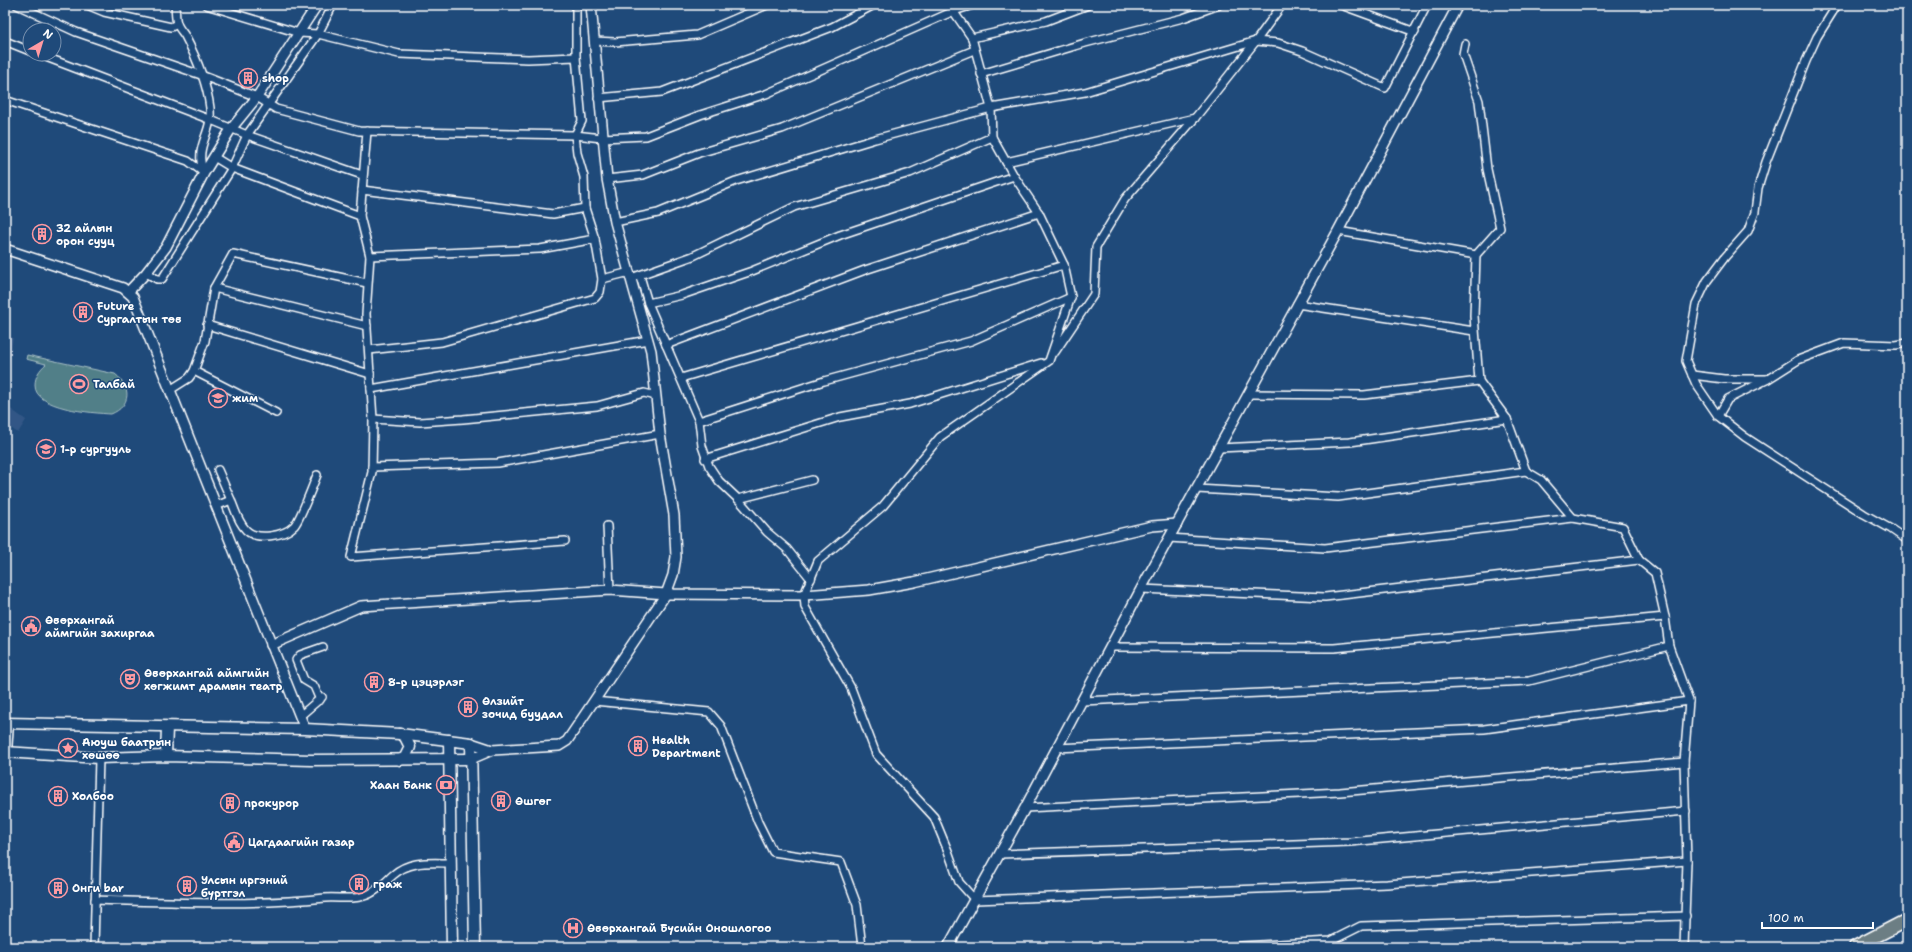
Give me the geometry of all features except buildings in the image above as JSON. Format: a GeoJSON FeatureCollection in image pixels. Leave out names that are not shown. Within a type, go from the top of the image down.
{"type":"FeatureCollection","features":[{"type":"Feature","properties":{"kind":"highway"},"geometry":{"type":"LineString","coordinates":[[1855,947],[1907,920]]}},
{"type":"Feature","properties":{"kind":"main road"},"geometry":{"type":"LineString","coordinates":[[471,759],[311,760],[166,756],[99,758],[5,752],[6,723],[305,729],[400,734],[471,743],[475,947]]}},
{"type":"Feature","properties":{"kind":"main road"},"geometry":{"type":"LineString","coordinates":[[166,756],[167,727]]}},
{"type":"Feature","properties":{"kind":"main road"},"geometry":{"type":"LineString","coordinates":[[400,734],[405,737],[410,747],[405,757],[400,760]]}},
{"type":"Feature","properties":{"kind":"main road"},"geometry":{"type":"LineString","coordinates":[[449,740],[452,947]]}},
{"type":"Feature","properties":{"kind":"street"},"geometry":{"type":"LineString","coordinates":[[17,5],[76,32],[202,76],[257,98],[284,111],[359,131],[575,135],[602,138],[646,136],[766,94],[952,8],[973,5]]}},
{"type":"Feature","properties":{"kind":"street"},"geometry":{"type":"LineString","coordinates":[[87,5],[104,12],[171,27],[177,24]]}},
{"type":"Feature","properties":{"kind":"street"},"geometry":{"type":"LineString","coordinates":[[175,5],[177,24],[185,35],[202,76],[210,107],[211,120],[200,151],[200,162],[204,173]]}},
{"type":"Feature","properties":{"kind":"street"},"geometry":{"type":"LineString","coordinates":[[206,5],[299,33],[318,34],[399,54],[528,59],[576,57]]}},
{"type":"Feature","properties":{"kind":"street"},"geometry":{"type":"LineString","coordinates":[[128,292],[146,273],[166,246],[204,173],[231,129],[257,98],[318,5]]}},
{"type":"Feature","properties":{"kind":"street"},"geometry":{"type":"LineString","coordinates":[[146,273],[157,279],[162,279],[232,168],[247,135],[318,34],[333,5]]}},
{"type":"Feature","properties":{"kind":"street"},"geometry":{"type":"LineString","coordinates":[[369,350],[442,342],[595,298],[600,292],[602,279],[595,239],[585,208],[584,177],[577,153],[575,135],[582,120],[576,57],[576,5]]}},
{"type":"Feature","properties":{"kind":"street"},"geometry":{"type":"LineString","coordinates":[[591,5],[598,98],[607,180],[615,222],[634,275],[648,303],[699,421],[705,459],[719,481],[738,499],[767,532],[787,548],[811,579]]}},
{"type":"Feature","properties":{"kind":"street"},"geometry":{"type":"LineString","coordinates":[[594,41],[615,42],[697,35],[767,5]]}},
{"type":"Feature","properties":{"kind":"street"},"geometry":{"type":"LineString","coordinates":[[598,98],[662,92],[832,27],[874,5]]}},
{"type":"Feature","properties":{"kind":"street"},"geometry":{"type":"LineString","coordinates":[[972,38],[1046,21],[1088,5]]}},
{"type":"Feature","properties":{"kind":"street"},"geometry":{"type":"LineString","coordinates":[[981,74],[1085,43],[1183,18],[1219,5]]}},
{"type":"Feature","properties":{"kind":"street"},"geometry":{"type":"LineString","coordinates":[[975,900],[959,882],[934,817],[876,754],[851,688],[805,607],[804,594],[818,561],[883,506],[940,437],[1049,361],[1094,294],[1096,247],[1125,199],[1195,118],[1256,41],[1282,5]]}},
{"type":"Feature","properties":{"kind":"street"},"geometry":{"type":"LineString","coordinates":[[1341,5],[1415,32]]}},
{"type":"Feature","properties":{"kind":"street"},"geometry":{"type":"LineString","coordinates":[[615,222],[658,213],[736,181],[875,139],[991,108],[1085,92],[1256,41],[1278,43],[1302,51],[1385,88],[1428,5]]}},
{"type":"Feature","properties":{"kind":"street"},"geometry":{"type":"LineString","coordinates":[[948,947],[1025,808],[1141,589],[1338,231],[1458,5]]}},
{"type":"Feature","properties":{"kind":"street"},"geometry":{"type":"LineString","coordinates":[[1837,5],[1817,37],[1806,61],[1766,162],[1758,188],[1755,212],[1748,231],[1725,257],[1707,281],[1696,304],[1686,361],[1696,384],[1718,416],[1745,437],[1907,540]]}},
{"type":"Feature","properties":{"kind":"street"},"geometry":{"type":"LineString","coordinates":[[952,8],[972,38],[974,50],[991,108],[992,137],[1014,176],[1039,213],[1064,265],[1071,297],[1049,361]]}},
{"type":"Feature","properties":{"kind":"street"},"geometry":{"type":"LineString","coordinates":[[5,41],[22,48]]}},
{"type":"Feature","properties":{"kind":"street"},"geometry":{"type":"LineString","coordinates":[[1465,44],[1464,54],[1479,101],[1487,169],[1500,228],[1476,255],[1474,331],[1479,381],[1507,419],[1526,471]]}},
{"type":"Feature","properties":{"kind":"street"},"geometry":{"type":"LineString","coordinates":[[607,180],[643,175],[699,153],[782,129],[974,50]]}},
{"type":"Feature","properties":{"kind":"street"},"geometry":{"type":"LineString","coordinates":[[59,62],[247,135],[362,175]]}},
{"type":"Feature","properties":{"kind":"street"},"geometry":{"type":"LineString","coordinates":[[5,100],[188,161],[204,173]]}},
{"type":"Feature","properties":{"kind":"street"},"geometry":{"type":"LineString","coordinates":[[1006,162],[1195,118]]}},
{"type":"Feature","properties":{"kind":"street"},"geometry":{"type":"LineString","coordinates":[[367,131],[362,175],[360,216],[370,256],[367,283],[367,326],[373,419],[372,467],[351,557],[564,541]]}},
{"type":"Feature","properties":{"kind":"street"},"geometry":{"type":"LineString","coordinates":[[602,279],[634,275],[693,256],[794,207],[910,173],[992,137]]}},
{"type":"Feature","properties":{"kind":"street"},"geometry":{"type":"LineString","coordinates":[[214,156],[232,168],[360,216]]}},
{"type":"Feature","properties":{"kind":"street"},"geometry":{"type":"LineString","coordinates":[[648,303],[682,294],[752,271],[840,235],[1014,176]]}},
{"type":"Feature","properties":{"kind":"street"},"geometry":{"type":"LineString","coordinates":[[362,190],[553,214],[585,208]]}},
{"type":"Feature","properties":{"kind":"street"},"geometry":{"type":"LineString","coordinates":[[666,345],[865,270],[1039,213]]}},
{"type":"Feature","properties":{"kind":"street"},"geometry":{"type":"LineString","coordinates":[[1338,231],[1476,255]]}},
{"type":"Feature","properties":{"kind":"street"},"geometry":{"type":"LineString","coordinates":[[370,256],[540,249],[595,239]]}},
{"type":"Feature","properties":{"kind":"street"},"geometry":{"type":"LineString","coordinates":[[5,249],[118,286],[133,297],[305,729]]}},
{"type":"Feature","properties":{"kind":"street"},"geometry":{"type":"LineString","coordinates":[[170,390],[189,378],[194,371],[205,341],[214,288],[233,254],[367,283]]}},
{"type":"Feature","properties":{"kind":"street"},"geometry":{"type":"LineString","coordinates":[[681,378],[1064,265]]}},
{"type":"Feature","properties":{"kind":"street"},"geometry":{"type":"LineString","coordinates":[[471,759],[492,750],[559,746],[567,741],[666,594],[673,575],[676,557],[674,515],[660,434],[648,340],[634,275]]}},
{"type":"Feature","properties":{"kind":"street"},"geometry":{"type":"LineString","coordinates":[[214,288],[367,326]]}},
{"type":"Feature","properties":{"kind":"street"},"geometry":{"type":"LineString","coordinates":[[699,421],[824,381],[971,340],[1071,297]]}},
{"type":"Feature","properties":{"kind":"street"},"geometry":{"type":"LineString","coordinates":[[1297,304],[1474,331]]}},
{"type":"Feature","properties":{"kind":"street"},"geometry":{"type":"LineString","coordinates":[[207,325],[370,374]]}},
{"type":"Feature","properties":{"kind":"street"},"geometry":{"type":"LineString","coordinates":[[371,389],[648,340]]}},
{"type":"Feature","properties":{"kind":"street"},"geometry":{"type":"LineString","coordinates":[[1718,416],[1728,399],[1768,379],[1798,360],[1844,343],[1896,345],[1907,343]]}},
{"type":"Feature","properties":{"kind":"street"},"geometry":{"type":"LineString","coordinates":[[705,459],[840,417],[910,404],[1049,361]]}},
{"type":"Feature","properties":{"kind":"street"},"geometry":{"type":"LineString","coordinates":[[194,371],[276,413]]}},
{"type":"Feature","properties":{"kind":"street"},"geometry":{"type":"LineString","coordinates":[[1692,375],[1724,379],[1748,377],[1768,379]]}},
{"type":"Feature","properties":{"kind":"street"},"geometry":{"type":"LineString","coordinates":[[1248,394],[1364,394],[1479,381]]}},
{"type":"Feature","properties":{"kind":"street"},"geometry":{"type":"LineString","coordinates":[[373,419],[420,422],[463,419],[597,406],[644,394],[656,396]]}},
{"type":"Feature","properties":{"kind":"street"},"geometry":{"type":"LineString","coordinates":[[1219,448],[1350,442],[1507,419]]}},
{"type":"Feature","properties":{"kind":"street"},"geometry":{"type":"LineString","coordinates":[[372,467],[498,463],[660,434]]}},
{"type":"Feature","properties":{"kind":"street"},"geometry":{"type":"LineString","coordinates":[[218,470],[240,520],[247,531],[256,535],[279,534],[295,525],[317,475]]}},
{"type":"Feature","properties":{"kind":"street"},"geometry":{"type":"LineString","coordinates":[[1197,489],[1338,496],[1526,471],[1541,480],[1573,518]]}},
{"type":"Feature","properties":{"kind":"street"},"geometry":{"type":"LineString","coordinates":[[738,499],[812,480]]}},
{"type":"Feature","properties":{"kind":"street"},"geometry":{"type":"LineString","coordinates":[[216,506],[231,500]]}},
{"type":"Feature","properties":{"kind":"street"},"geometry":{"type":"LineString","coordinates":[[1169,538],[1325,548],[1573,518],[1623,527],[1639,560],[1655,573],[1665,617],[1669,646],[1689,701],[1684,762],[1687,861],[1684,947]]}},
{"type":"Feature","properties":{"kind":"street"},"geometry":{"type":"LineString","coordinates":[[272,645],[362,606],[610,590],[666,594],[804,594],[869,590],[908,583],[1152,526],[1177,524]]}},
{"type":"Feature","properties":{"kind":"street"},"geometry":{"type":"LineString","coordinates":[[607,526],[610,590]]}},
{"type":"Feature","properties":{"kind":"street"},"geometry":{"type":"LineString","coordinates":[[1141,589],[1325,597],[1639,560]]}},
{"type":"Feature","properties":{"kind":"street"},"geometry":{"type":"LineString","coordinates":[[1111,647],[1334,648],[1665,617]]}},
{"type":"Feature","properties":{"kind":"street"},"geometry":{"type":"LineString","coordinates":[[1082,701],[1529,681],[1669,646]]}},
{"type":"Feature","properties":{"kind":"street"},"geometry":{"type":"LineString","coordinates":[[300,716],[321,698],[314,686],[304,680],[296,660],[300,655],[323,647]]}},
{"type":"Feature","properties":{"kind":"street"},"geometry":{"type":"LineString","coordinates":[[594,701],[709,712],[721,726],[758,822],[773,852],[841,862],[857,904],[862,947]]}},
{"type":"Feature","properties":{"kind":"street"},"geometry":{"type":"LineString","coordinates":[[1056,748],[1484,729],[1689,701]]}},
{"type":"Feature","properties":{"kind":"street"},"geometry":{"type":"LineString","coordinates":[[471,743],[492,750]]}},
{"type":"Feature","properties":{"kind":"street"},"geometry":{"type":"LineString","coordinates":[[94,947],[99,758]]}},
{"type":"Feature","properties":{"kind":"street"},"geometry":{"type":"LineString","coordinates":[[1025,808],[1340,792],[1684,762]]}},
{"type":"Feature","properties":{"kind":"street"},"geometry":{"type":"LineString","coordinates":[[1000,854],[1350,842],[1686,811]]}},
{"type":"Feature","properties":{"kind":"street"},"geometry":{"type":"LineString","coordinates":[[975,900],[1387,884],[1687,861]]}},
{"type":"Feature","properties":{"kind":"street"},"geometry":{"type":"LineString","coordinates":[[96,900],[282,903],[333,897],[364,897],[394,873],[410,865],[419,862],[451,863]]}},
{"type":"Feature","properties":{"kind":"street"},"geometry":{"type":"LineString","coordinates":[[1223,947],[1313,944],[1331,941],[1361,926],[1686,916]]}},
{"type":"Feature","properties":{"kind":"shaded area"},"geometry":{"type":"Polygon","coordinates":[[[5,336],[13,338],[5,386],[5,336]]]}},
{"type":"Feature","properties":{"kind":"shaded area"},"geometry":{"type":"Polygon","coordinates":[[[5,405],[26,420],[18,433],[5,424],[5,405]]]}},
{"type":"Feature","properties":{"kind":"green space","name":"Талбай"},"geometry":{"type":"Polygon","coordinates":[[[27,355],[115,374],[121,379],[124,385],[127,396],[126,401],[118,411],[111,414],[79,411],[44,400],[37,393],[35,385],[38,373],[46,364],[26,359],[27,355]]]}},
{"type":"Feature","properties":{"kind":"place","name":"shop"},"geometry":{"type":"Point","coordinates":[248,78]}},
{"type":"Feature","properties":{"kind":"place","name":"32 айлын орон сууц"},"geometry":{"type":"Point","coordinates":[42,234]}},
{"type":"Feature","properties":{"kind":"place","name":"Future Сургалтын төв"},"geometry":{"type":"Point","coordinates":[83,312]}},
{"type":"Feature","properties":{"kind":"place","name":"Талбай"},"geometry":{"type":"Point","coordinates":[79,384]}},
{"type":"Feature","properties":{"kind":"place","name":"жим"},"geometry":{"type":"Point","coordinates":[218,398]}},
{"type":"Feature","properties":{"kind":"place","name":"1-р сургууль"},"geometry":{"type":"Point","coordinates":[46,449]}},
{"type":"Feature","properties":{"kind":"place","name":"Өвөрхангай аймгийн захиргаа"},"geometry":{"type":"Point","coordinates":[31,626]}},
{"type":"Feature","properties":{"kind":"place","name":"Өвөрхангай аймгийн хөгжимт драмын театр"},"geometry":{"type":"Point","coordinates":[130,679]}},
{"type":"Feature","properties":{"kind":"place","name":"8-р цэцэрлэг"},"geometry":{"type":"Point","coordinates":[374,682]}},
{"type":"Feature","properties":{"kind":"place","name":"Өлзийт зочид буудал"},"geometry":{"type":"Point","coordinates":[468,707]}},
{"type":"Feature","properties":{"kind":"place","name":"Health Department"},"geometry":{"type":"Point","coordinates":[638,746]}},
{"type":"Feature","properties":{"kind":"place","name":"Аюуш баатрын хөшөө"},"geometry":{"type":"Point","coordinates":[68,748]}},
{"type":"Feature","properties":{"kind":"place","name":"Хаан Банк"},"geometry":{"type":"Point","coordinates":[446,785]}},
{"type":"Feature","properties":{"kind":"place","name":"Холбоо"},"geometry":{"type":"Point","coordinates":[58,796]}},
{"type":"Feature","properties":{"kind":"place","name":"Өшгөг"},"geometry":{"type":"Point","coordinates":[501,801]}},
{"type":"Feature","properties":{"kind":"place","name":"прокурор"},"geometry":{"type":"Point","coordinates":[230,803]}},
{"type":"Feature","properties":{"kind":"place","name":"Цагдаагийн газар"},"geometry":{"type":"Point","coordinates":[234,842]}},
{"type":"Feature","properties":{"kind":"place","name":"граж"},"geometry":{"type":"Point","coordinates":[359,884]}},
{"type":"Feature","properties":{"kind":"place","name":"Улсын иргэний бүртгэл"},"geometry":{"type":"Point","coordinates":[187,886]}},
{"type":"Feature","properties":{"kind":"place","name":"Онги bar"},"geometry":{"type":"Point","coordinates":[58,888]}},
{"type":"Feature","properties":{"kind":"place","name":"Өвөрхангай Бүсийн Оношлогоо"},"geometry":{"type":"Point","coordinates":[573,928]}}]}
